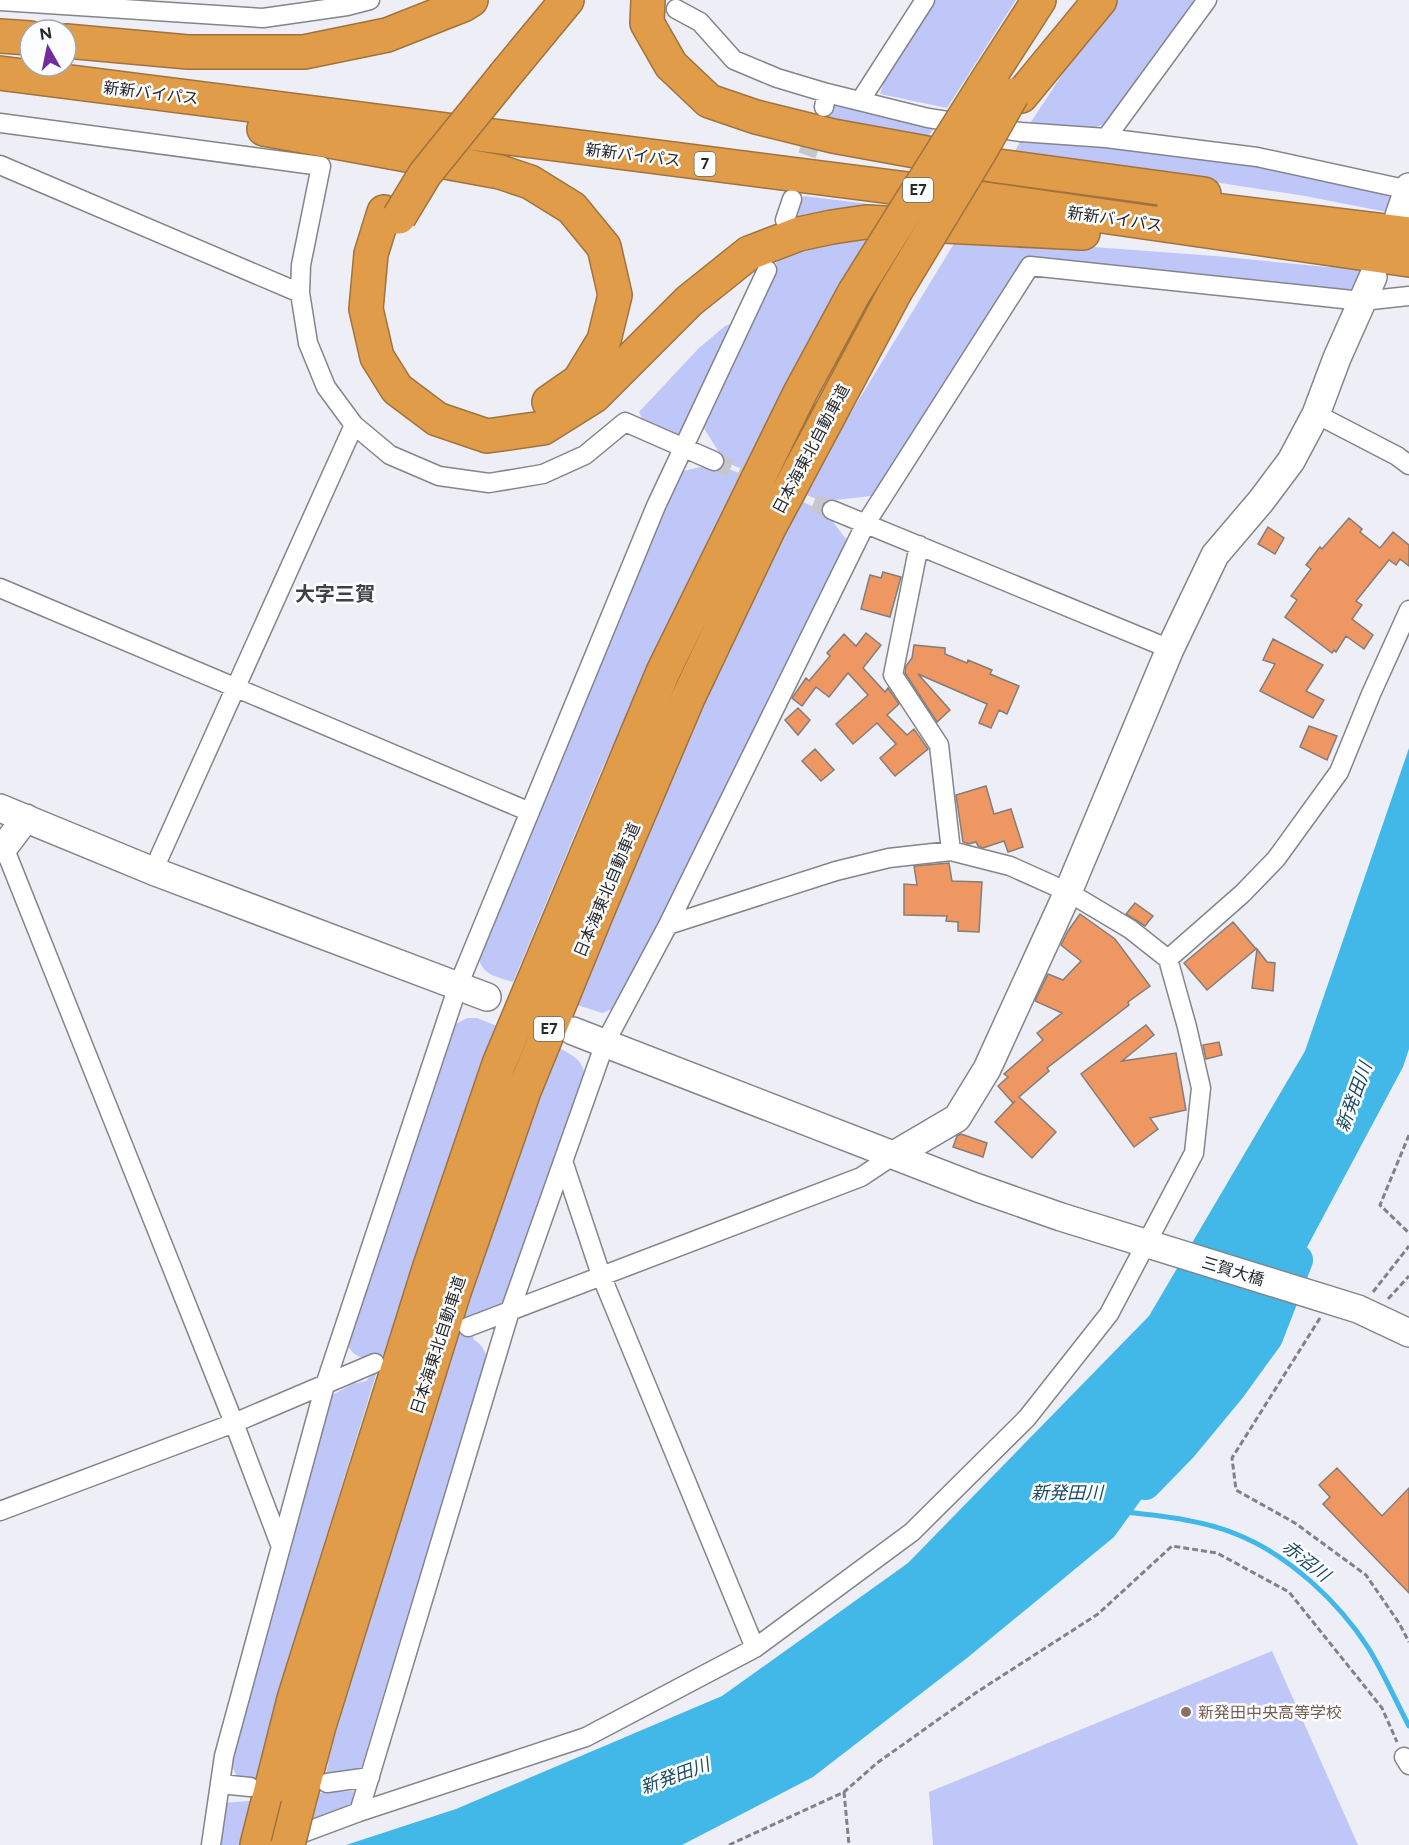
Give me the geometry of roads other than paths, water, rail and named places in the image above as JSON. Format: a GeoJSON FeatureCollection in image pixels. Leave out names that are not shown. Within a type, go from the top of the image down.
{"type":"FeatureCollection","features":[{"type":"Feature","properties":{"kind":"highway"},"geometry":{"type":"LineString","coordinates":[[78,42],[188,52],[304,52],[387,35],[471,0]]}},
{"type":"Feature","properties":{"kind":"highway"},"geometry":{"type":"LineString","coordinates":[[542,0],[496,73],[425,174],[392,214],[371,254],[366,309],[377,357],[397,389],[437,419],[487,436],[543,428],[594,396],[689,301],[749,253],[810,232],[866,222],[1286,231]]}},
{"type":"Feature","properties":{"kind":"highway"},"geometry":{"type":"LineString","coordinates":[[496,73],[567,0]]}},
{"type":"Feature","properties":{"kind":"highway","name":"日本海東北自動車道"},"geometry":{"type":"LineString","coordinates":[[257,1845],[272,1799],[294,1699],[422,1289],[499,1065],[663,672],[800,393],[854,293],[1076,0]]}},
{"type":"Feature","properties":{"kind":"highway"},"geometry":{"type":"LineString","coordinates":[[1005,93],[1100,0]]}},
{"type":"Feature","properties":{"kind":"highway"},"geometry":{"type":"LineString","coordinates":[[662,5],[648,24],[672,65],[709,101],[756,117],[888,146],[998,166],[1224,196],[1286,231]]}},
{"type":"Feature","properties":{"kind":"highway","name":"日本海東北自動車道"},"geometry":{"type":"LineString","coordinates":[[288,1845],[272,1799],[322,1715],[454,1292],[524,1091],[688,698],[769,528],[895,292],[979,153],[1005,93],[1033,8]]}},
{"type":"Feature","properties":{"kind":"highway"},"geometry":{"type":"LineString","coordinates":[[0,36],[18,37]]}},
{"type":"Feature","properties":{"kind":"highway","name":"新新バイパス"},"geometry":{"type":"LineString","coordinates":[[78,61],[1286,231],[1409,260]]}},
{"type":"Feature","properties":{"kind":"highway"},"geometry":{"type":"LineString","coordinates":[[9,63],[244,125],[500,172],[530,182],[572,208],[604,247],[615,295],[604,340],[579,381],[538,410],[487,415],[448,406],[411,378],[393,351],[381,309],[385,256],[392,214]]}},
{"type":"Feature","properties":{"kind":"highway","name":"新新バイパス"},"geometry":{"type":"LineString","coordinates":[[9,63],[978,198],[1286,231],[1404,225]]}},
{"type":"Feature","properties":{"kind":"street"},"geometry":{"type":"LineString","coordinates":[[0,1],[262,18],[347,6],[370,0]]}},
{"type":"Feature","properties":{"kind":"street"},"geometry":{"type":"LineString","coordinates":[[860,101],[925,0]]}},
{"type":"Feature","properties":{"kind":"street"},"geometry":{"type":"LineString","coordinates":[[1106,138],[1206,0]]}},
{"type":"Feature","properties":{"kind":"street"},"geometry":{"type":"LineString","coordinates":[[662,5],[700,22],[734,60],[825,100],[860,101],[928,118],[1021,132],[1106,138],[1257,157],[1409,189],[1404,225]]}},
{"type":"Feature","properties":{"kind":"street"},"geometry":{"type":"LineString","coordinates":[[0,123],[321,166],[301,265],[300,293],[308,343],[326,387],[354,425],[390,455],[440,476],[489,483],[543,474],[585,455],[625,422],[714,461]]}},
{"type":"Feature","properties":{"kind":"street"},"geometry":{"type":"LineString","coordinates":[[0,165],[300,293]]}},
{"type":"Feature","properties":{"kind":"street"},"geometry":{"type":"LineString","coordinates":[[785,220],[792,199]]}},
{"type":"Feature","properties":{"kind":"street"},"geometry":{"type":"LineString","coordinates":[[359,1812],[510,1311],[605,1043],[668,925],[866,523],[1030,266],[1362,301],[1409,296]]}},
{"type":"Feature","properties":{"kind":"street"},"geometry":{"type":"LineString","coordinates":[[211,1845],[224,1756],[325,1385],[458,986],[656,506],[767,270]]}},
{"type":"Feature","properties":{"kind":"street"},"geometry":{"type":"LineString","coordinates":[[468,1327],[861,1177],[957,1118],[987,1069],[1068,892],[1170,649],[1215,555],[1261,501],[1291,461],[1316,414],[1373,277]]}},
{"type":"Feature","properties":{"kind":"street"},"geometry":{"type":"LineString","coordinates":[[1316,414],[1397,456],[1409,465]]}},
{"type":"Feature","properties":{"kind":"street"},"geometry":{"type":"LineString","coordinates":[[153,871],[354,425]]}},
{"type":"Feature","properties":{"kind":"street"},"geometry":{"type":"LineString","coordinates":[[831,510],[1170,649]]}},
{"type":"Feature","properties":{"kind":"street"},"geometry":{"type":"LineString","coordinates":[[919,545],[893,675],[939,745],[951,851]]}},
{"type":"Feature","properties":{"kind":"street"},"geometry":{"type":"LineString","coordinates":[[0,588],[530,812]]}},
{"type":"Feature","properties":{"kind":"street"},"geometry":{"type":"LineString","coordinates":[[1168,959],[1242,894],[1276,859],[1339,772],[1371,693],[1409,610]]}},
{"type":"Feature","properties":{"kind":"street"},"geometry":{"type":"LineString","coordinates":[[0,808],[153,871],[487,997]]}},
{"type":"Feature","properties":{"kind":"street"},"geometry":{"type":"LineString","coordinates":[[26,818],[2,848],[234,1423],[281,1547]]}},
{"type":"Feature","properties":{"kind":"street"},"geometry":{"type":"LineString","coordinates":[[267,1845],[586,1737],[755,1648],[912,1532],[1027,1418],[1109,1314],[1154,1246],[1194,1153],[1201,1088],[1168,959],[1130,929],[1068,892],[1010,866],[951,851],[879,860],[836,871],[668,925]]}},
{"type":"Feature","properties":{"kind":"street","name":"三賀大橋"},"geometry":{"type":"LineString","coordinates":[[573,1031],[1030,1206],[1366,1312],[1409,1333]]}},
{"type":"Feature","properties":{"kind":"street"},"geometry":{"type":"LineString","coordinates":[[563,1161],[601,1275],[755,1648]]}},
{"type":"Feature","properties":{"kind":"street"},"geometry":{"type":"LineString","coordinates":[[0,1511],[234,1423],[375,1363]]}},
{"type":"Feature","properties":{"kind":"street"},"geometry":{"type":"LineString","coordinates":[[327,1783],[370,1777]]}},
{"type":"Feature","properties":{"kind":"street"},"geometry":{"type":"LineString","coordinates":[[220,1784],[272,1799]]}},
{"type":"Feature","properties":{"kind":"water","name":"新発田川"},"geometry":{"type":"Polygon","coordinates":[[[1409,748],[1409,1049],[1403,1067],[1257,1341],[1114,1537],[967,1658],[813,1777],[682,1845],[346,1845],[456,1809],[722,1696],[908,1563],[1149,1316],[1305,1051],[1409,748]]]}},
{"type":"Feature","properties":{"kind":"waterway","name":"新発田川"},"geometry":{"type":"LineString","coordinates":[[1145,1484],[1182,1446],[1230,1388],[1267,1337],[1297,1260]]}},
{"type":"Feature","properties":{"kind":"waterway","name":"赤沼川"},"geometry":{"type":"LineString","coordinates":[[1125,1512],[1181,1519],[1223,1529],[1256,1543],[1293,1567],[1328,1597],[1357,1631],[1374,1658],[1409,1726]]}},
{"type":"Feature","properties":{"kind":"tunnel"},"geometry":{"type":"LineString","coordinates":[[798,181],[818,124]]}},
{"type":"Feature","properties":{"kind":"tunnel"},"geometry":{"type":"LineString","coordinates":[[714,461],[832,510]]}},
{"type":"Feature","properties":{"kind":"place","name":"新発田中央高等学校"},"geometry":{"type":"Point","coordinates":[1186,1712]}},
{"type":"Feature","properties":{"kind":"district","name":"大字三賀"},"geometry":{"type":"Point","coordinates":[335,594]}}]}
